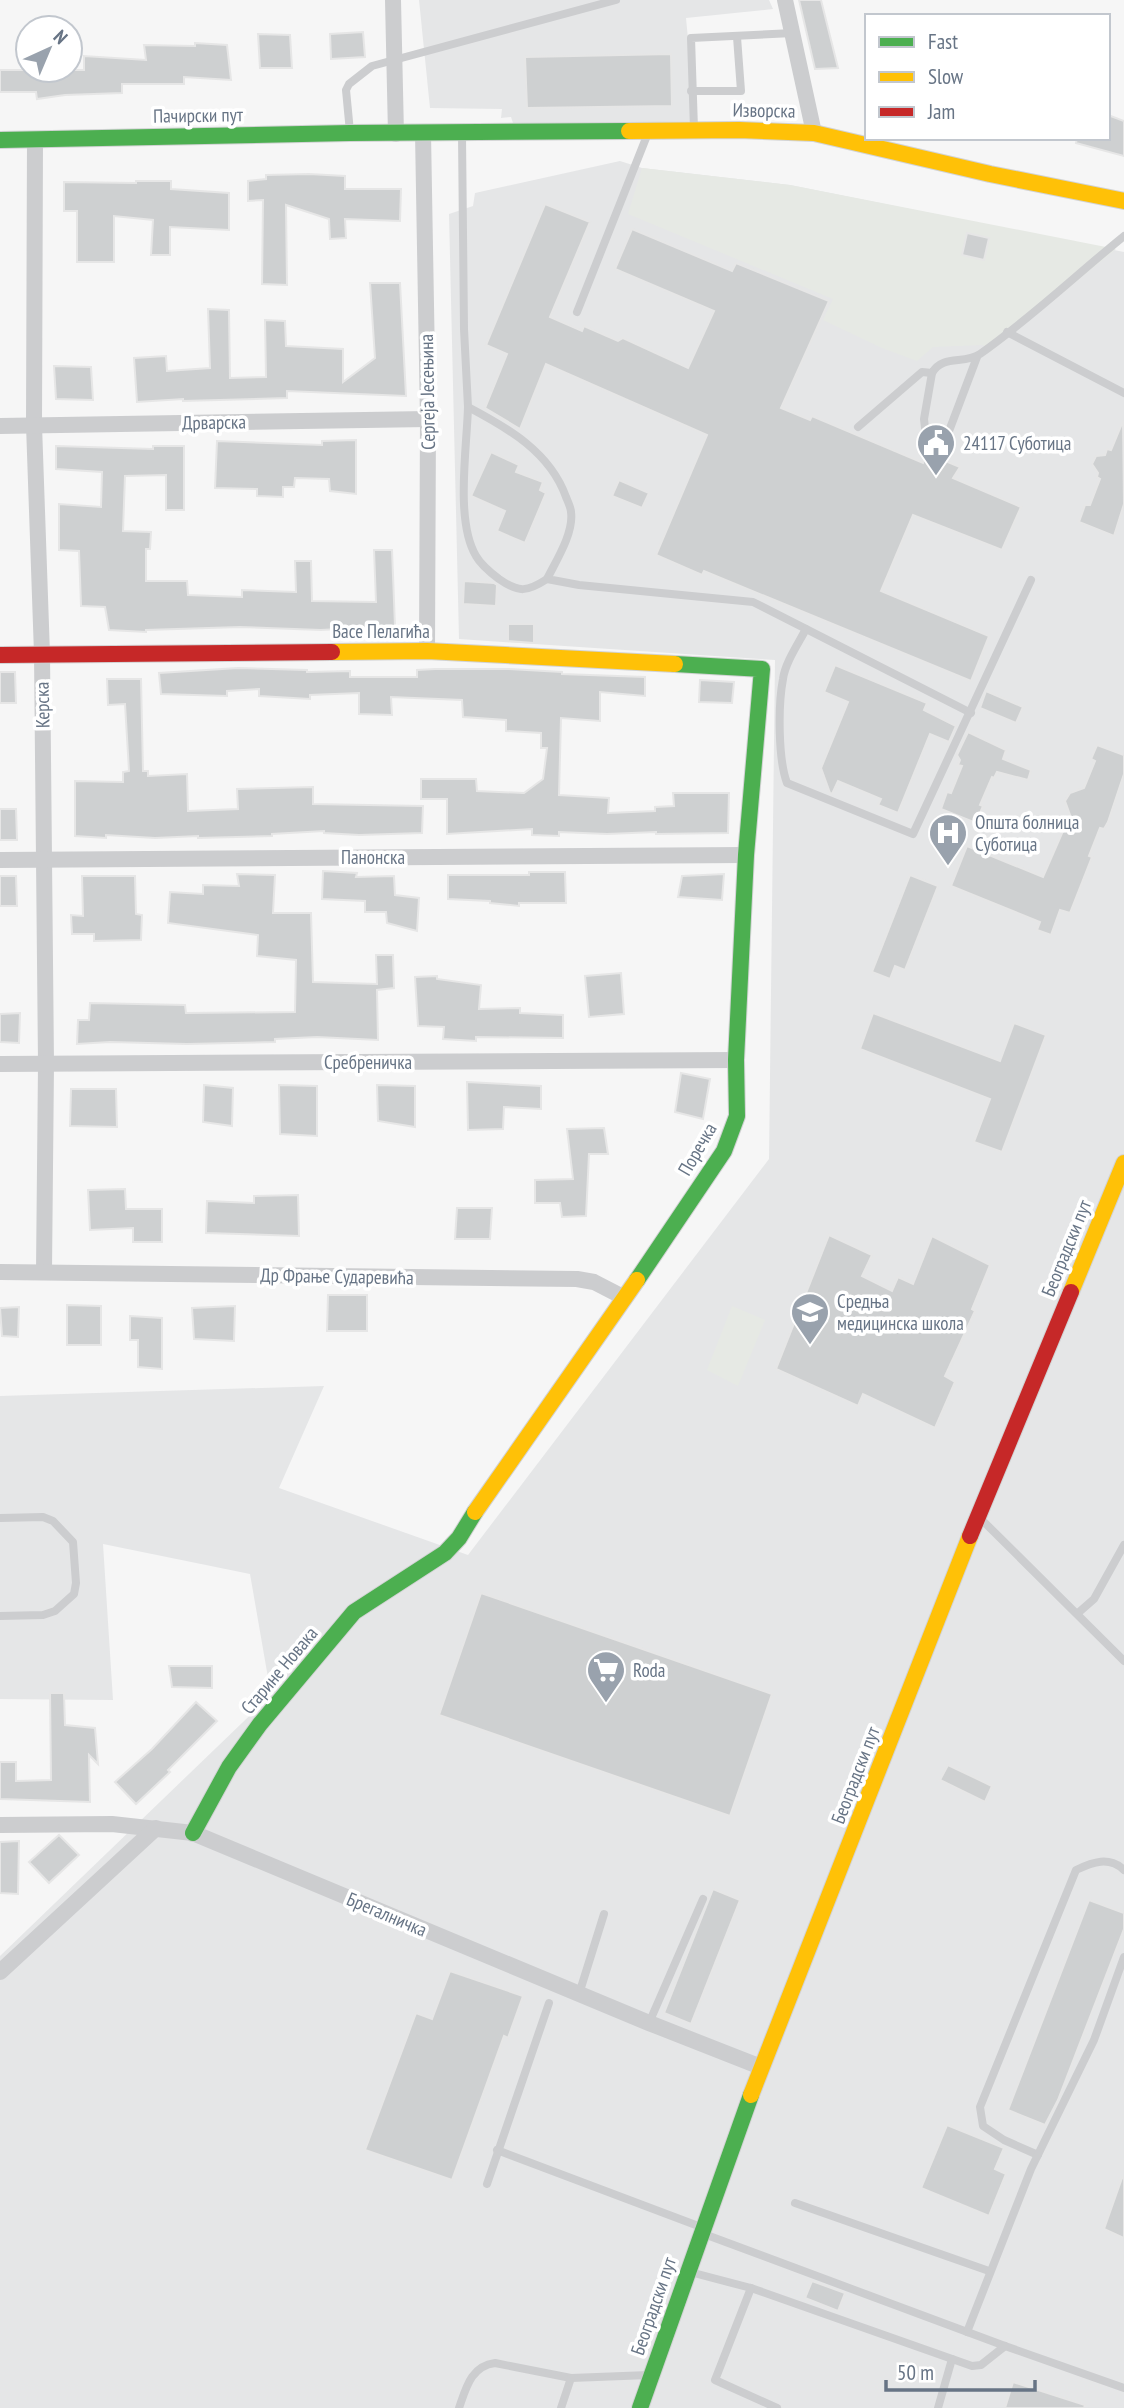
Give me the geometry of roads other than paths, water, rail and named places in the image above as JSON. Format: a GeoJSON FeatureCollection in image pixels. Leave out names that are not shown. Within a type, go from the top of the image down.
{"type":"FeatureCollection","features":[{"type":"Feature","properties":{"kind":"street"},"geometry":{"type":"LineString","coordinates":[[393,0],[396,134]]}},
{"type":"Feature","properties":{"kind":"street"},"geometry":{"type":"LineString","coordinates":[[785,0],[814,133]]}},
{"type":"Feature","properties":{"kind":"street","name":"Изворска"},"geometry":{"type":"LineString","coordinates":[[396,134],[694,131],[814,133],[990,174],[1124,201]]}},
{"type":"Feature","properties":{"kind":"street","name":"Сергеја Јесењина"},"geometry":{"type":"LineString","coordinates":[[423,133],[428,419],[427,651]]}},
{"type":"Feature","properties":{"kind":"street","name":"Пачирски пут"},"geometry":{"type":"LineString","coordinates":[[0,140],[396,134]]}},
{"type":"Feature","properties":{"kind":"street","name":"Керска"},"geometry":{"type":"LineString","coordinates":[[35,140],[34,425],[42,654],[46,1064],[44,1271]]}},
{"type":"Feature","properties":{"kind":"street","name":"Дрварска"},"geometry":{"type":"LineString","coordinates":[[0,426],[428,419]]}},
{"type":"Feature","properties":{"kind":"street","name":"Васе Пелагића"},"geometry":{"type":"LineString","coordinates":[[0,655],[427,651],[762,669]]}},
{"type":"Feature","properties":{"kind":"street","name":"Поречка"},"geometry":{"type":"LineString","coordinates":[[428,1562],[444,1553],[459,1538],[724,1151],[737,1116],[736,1060],[746,855],[762,669]]}},
{"type":"Feature","properties":{"kind":"street","name":"Панонска"},"geometry":{"type":"LineString","coordinates":[[0,860],[746,855]]}},
{"type":"Feature","properties":{"kind":"street","name":"Сребреничка"},"geometry":{"type":"LineString","coordinates":[[0,1064],[736,1060]]}},
{"type":"Feature","properties":{"kind":"street","name":"Београдски пут"},"geometry":{"type":"LineString","coordinates":[[640,2408],[761,2067],[978,1516],[1124,1163]]}},
{"type":"Feature","properties":{"kind":"street","name":"Др Фрање Сударевића"},"geometry":{"type":"LineString","coordinates":[[0,1272],[577,1279],[594,1282],[625,1298]]}},
{"type":"Feature","properties":{"kind":"street","name":"Старине Новака"},"geometry":{"type":"LineString","coordinates":[[193,1833],[236,1756],[354,1612],[428,1562]]}},
{"type":"Feature","properties":{"kind":"street","name":"Брегалничка"},"geometry":{"type":"LineString","coordinates":[[0,1825],[111,1824],[193,1833],[649,2024],[761,2067]]}},
{"type":"Feature","properties":{"kind":"street"},"geometry":{"type":"LineString","coordinates":[[0,1972],[156,1828]]}},
{"type":"Feature","properties":{"kind":"lane"},"geometry":{"type":"LineString","coordinates":[[350,133],[346,90],[349,84],[373,66],[418,56],[615,0]]}},
{"type":"Feature","properties":{"kind":"lane"},"geometry":{"type":"LineString","coordinates":[[694,131],[691,38],[793,33]]}},
{"type":"Feature","properties":{"kind":"lane"},"geometry":{"type":"LineString","coordinates":[[691,91],[741,91],[737,37]]}},
{"type":"Feature","properties":{"kind":"lane"},"geometry":{"type":"LineString","coordinates":[[577,312],[648,132]]}},
{"type":"Feature","properties":{"kind":"lane"},"geometry":{"type":"LineString","coordinates":[[462,133],[464,329],[468,407],[463,492],[470,539],[476,556],[492,573],[520,590],[532,589],[547,579],[569,532],[572,513],[561,484],[548,463],[521,438],[468,407]]}},
{"type":"Feature","properties":{"kind":"lane"},"geometry":{"type":"LineString","coordinates":[[977,357],[944,361],[935,366],[924,419],[925,428],[933,435],[949,430],[977,357],[1124,236]]}},
{"type":"Feature","properties":{"kind":"lane"},"geometry":{"type":"LineString","coordinates":[[1007,332],[1124,393]]}},
{"type":"Feature","properties":{"kind":"lane"},"geometry":{"type":"LineString","coordinates":[[858,427],[922,372],[932,373]]}},
{"type":"Feature","properties":{"kind":"lane"},"geometry":{"type":"LineString","coordinates":[[547,579],[579,585],[753,602],[971,713]]}},
{"type":"Feature","properties":{"kind":"lane"},"geometry":{"type":"LineString","coordinates":[[806,629],[783,677],[782,770],[787,783],[913,834],[1031,580]]}},
{"type":"Feature","properties":{"kind":"lane"},"geometry":{"type":"LineString","coordinates":[[978,1516],[1124,1661]]}},
{"type":"Feature","properties":{"kind":"lane"},"geometry":{"type":"LineString","coordinates":[[0,1518],[43,1517],[53,1521],[73,1542],[76,1583],[74,1594],[55,1611],[43,1615],[0,1616]]}},
{"type":"Feature","properties":{"kind":"lane"},"geometry":{"type":"LineString","coordinates":[[1078,1613],[1094,1599],[1123,1550]]}},
{"type":"Feature","properties":{"kind":"lane"},"geometry":{"type":"LineString","coordinates":[[1038,2155],[1004,2140],[984,2126],[980,2107],[1076,1870],[1095,1861],[1117,1864],[1124,1870]]}},
{"type":"Feature","properties":{"kind":"lane"},"geometry":{"type":"LineString","coordinates":[[649,2024],[703,1899]]}},
{"type":"Feature","properties":{"kind":"lane"},"geometry":{"type":"LineString","coordinates":[[579,1994],[604,1914]]}},
{"type":"Feature","properties":{"kind":"lane"},"geometry":{"type":"LineString","coordinates":[[967,2332],[1038,2155],[1094,2040],[1124,1957]]}},
{"type":"Feature","properties":{"kind":"lane"},"geometry":{"type":"LineString","coordinates":[[487,2184],[550,2003]]}},
{"type":"Feature","properties":{"kind":"lane"},"geometry":{"type":"LineString","coordinates":[[498,2150],[967,2332],[1124,2388]]}},
{"type":"Feature","properties":{"kind":"lane"},"geometry":{"type":"LineString","coordinates":[[795,2203],[989,2272]]}},
{"type":"Feature","properties":{"kind":"lane"},"geometry":{"type":"LineString","coordinates":[[687,2271],[751,2288],[972,2366],[981,2365],[1005,2346]]}},
{"type":"Feature","properties":{"kind":"lane"},"geometry":{"type":"LineString","coordinates":[[751,2288],[715,2380],[777,2408]]}},
{"type":"Feature","properties":{"kind":"lane"},"geometry":{"type":"LineString","coordinates":[[938,2408],[952,2359]]}},
{"type":"Feature","properties":{"kind":"lane"},"geometry":{"type":"LineString","coordinates":[[459,2408],[470,2377],[488,2364],[495,2363],[572,2378],[652,2375]]}},
{"type":"Feature","properties":{"kind":"lane"},"geometry":{"type":"LineString","coordinates":[[561,2408],[572,2378]]}},
{"type":"Feature","properties":{"kind":"place","name":"24117 Суботица"},"geometry":{"type":"Point","coordinates":[936,477]}},
{"type":"Feature","properties":{"kind":"place","name":"Општа болница Суботица"},"geometry":{"type":"Point","coordinates":[948,867]}},
{"type":"Feature","properties":{"kind":"place","name":"Средња медицинска школа"},"geometry":{"type":"Point","coordinates":[810,1346]}},
{"type":"Feature","properties":{"kind":"place","name":"Roda"},"geometry":{"type":"Point","coordinates":[606,1704]}}]}
